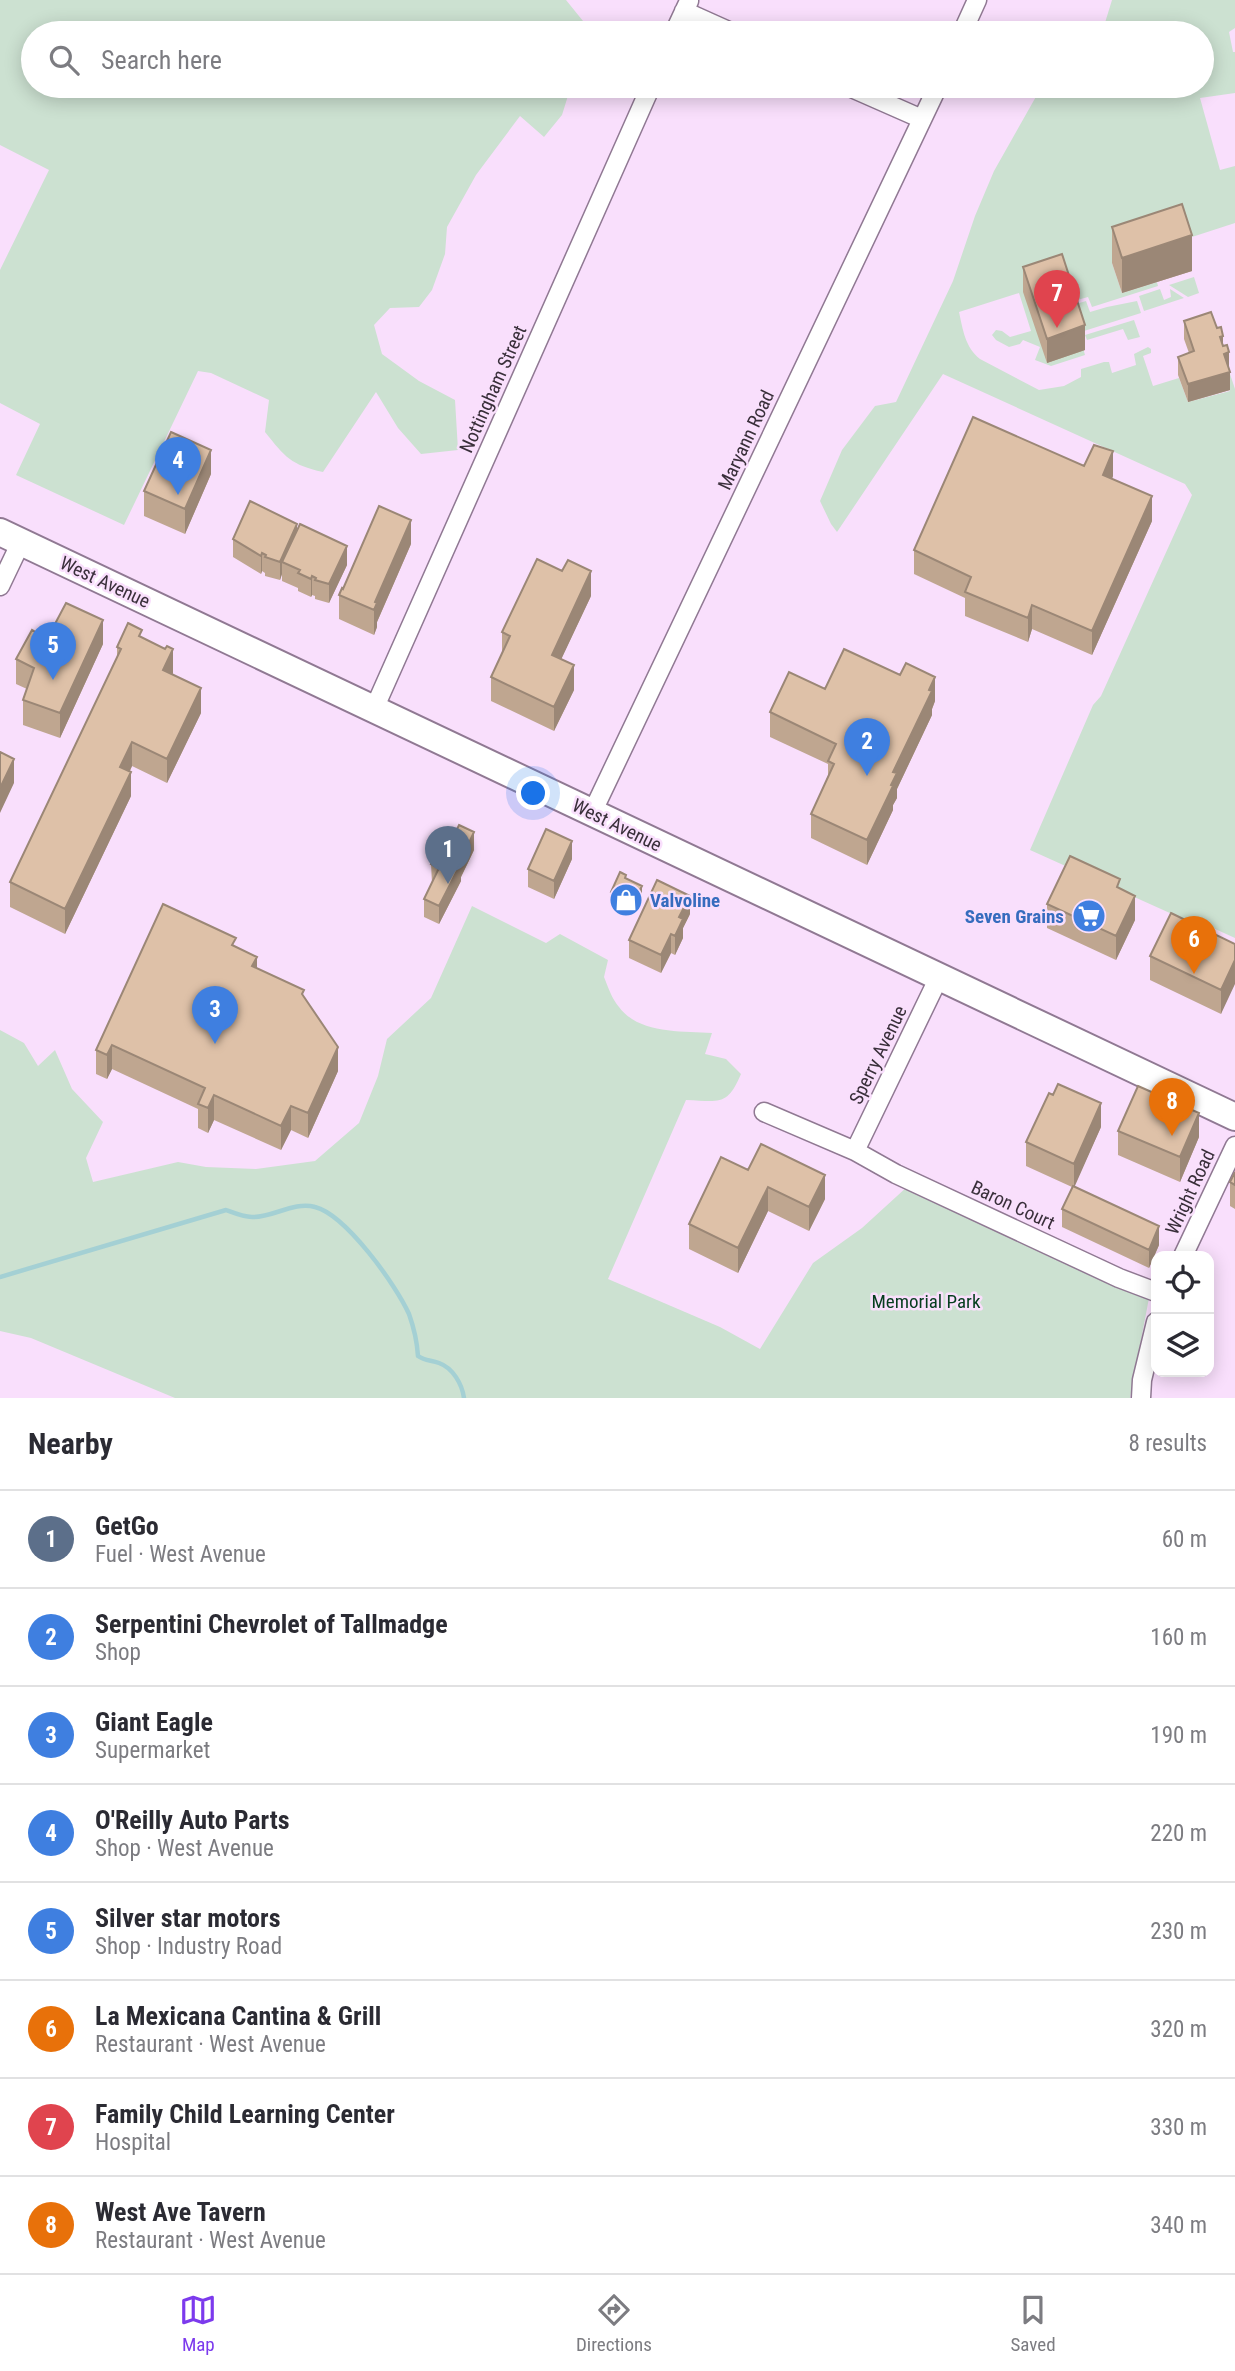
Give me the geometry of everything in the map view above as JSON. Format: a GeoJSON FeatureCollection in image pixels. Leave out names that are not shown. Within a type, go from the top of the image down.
{"type":"FeatureCollection","features":[{"type":"Feature","properties":{"kind":"main road","name":"West Avenue"},"geometry":{"type":"LineString","coordinates":[[10,537],[1235,1118]]}},
{"type":"Feature","properties":{"kind":"street"},"geometry":{"type":"LineString","coordinates":[[967,21],[977,0]]}},
{"type":"Feature","properties":{"kind":"street"},"geometry":{"type":"LineString","coordinates":[[687,6],[713,21]]}},
{"type":"Feature","properties":{"kind":"street","name":"Nottingham Street"},"geometry":{"type":"LineString","coordinates":[[374,709],[646,98]]}},
{"type":"Feature","properties":{"kind":"street"},"geometry":{"type":"LineString","coordinates":[[873,98],[922,120]]}},
{"type":"Feature","properties":{"kind":"street","name":"Maryann Road"},"geometry":{"type":"LineString","coordinates":[[592,813],[932,98]]}},
{"type":"Feature","properties":{"kind":"street"},"geometry":{"type":"LineString","coordinates":[[0,586],[10,537]]}},
{"type":"Feature","properties":{"kind":"street","name":"Sperry Avenue"},"geometry":{"type":"LineString","coordinates":[[855,1151],[939,977]]}},
{"type":"Feature","properties":{"kind":"street","name":"Baron Court"},"geometry":{"type":"LineString","coordinates":[[764,1112],[855,1151],[895,1174],[1119,1278],[1151,1290]]}},
{"type":"Feature","properties":{"kind":"street","name":"Wright Road"},"geometry":{"type":"LineString","coordinates":[[1185,1251],[1235,1146]]}},
{"type":"Feature","properties":{"kind":"street"},"geometry":{"type":"LineString","coordinates":[[1142,1398],[1142,1380],[1151,1343]]}},
{"type":"Feature","properties":{"kind":"green space"},"geometry":{"type":"Polygon","coordinates":[[[0,0],[566,0],[583,21],[21,21],[21,98],[567,98],[562,115],[544,137],[520,116],[476,175],[447,227],[445,254],[432,290],[419,307],[390,308],[374,325],[382,354],[419,381],[455,400],[458,450],[421,454],[398,428],[376,392],[323,472],[312,469],[290,459],[265,432],[269,400],[211,373],[198,371],[124,525],[16,475],[40,424],[0,403],[0,270],[49,170],[0,145],[0,0]]]}},
{"type":"Feature","properties":{"kind":"green space"},"geometry":{"type":"Polygon","coordinates":[[[1112,0],[1235,0],[1235,28],[1229,32],[1235,52],[1235,93],[1214,96],[1214,21],[1106,21],[1112,0]]]}},
{"type":"Feature","properties":{"kind":"green space"},"geometry":{"type":"Polygon","coordinates":[[[1035,98],[1200,98],[1220,170],[1235,166],[1235,223],[1112,263],[1122,293],[1157,282],[1158,286],[1092,307],[1088,297],[1070,302],[1085,355],[1051,366],[1035,360],[1040,347],[1023,340],[1020,344],[1009,347],[996,340],[992,335],[996,330],[1010,337],[1031,331],[1019,293],[959,312],[965,338],[980,359],[1039,390],[1064,386],[1081,377],[1081,369],[1104,362],[1109,362],[1112,373],[1136,365],[1134,354],[1148,347],[1151,353],[1143,356],[1153,386],[1179,378],[1188,402],[1230,391],[1224,372],[1229,371],[1235,389],[1235,938],[1193,919],[1192,923],[1030,850],[1093,705],[1101,696],[1192,495],[1185,484],[943,374],[837,532],[820,501],[842,450],[875,406],[896,402],[953,281],[994,171],[1035,98]]]}},
{"type":"Feature","properties":{"kind":"green space"},"geometry":{"type":"Polygon","coordinates":[[[1194,277],[1199,293],[1188,297],[1169,285],[1194,277]]]}},
{"type":"Feature","properties":{"kind":"green space"},"geometry":{"type":"Polygon","coordinates":[[[1160,289],[1164,300],[1171,297],[1170,289],[1184,298],[1144,311],[1139,296],[1160,289]]]}},
{"type":"Feature","properties":{"kind":"green space"},"geometry":{"type":"Polygon","coordinates":[[[1086,301],[1090,312],[1137,301],[1141,313],[1084,331],[1076,304],[1086,301]]]}},
{"type":"Feature","properties":{"kind":"green space"},"geometry":{"type":"Polygon","coordinates":[[[1134,320],[1140,337],[1128,340],[1123,329],[1087,340],[1085,335],[1134,320]]]}},
{"type":"Feature","properties":{"kind":"green space","name":"Memorial Park"},"geometry":{"type":"Polygon","coordinates":[[[472,906],[546,943],[560,934],[608,960],[604,977],[614,1000],[627,1016],[649,1027],[712,1033],[705,1054],[726,1059],[741,1074],[731,1092],[721,1100],[686,1100],[608,1279],[720,1327],[760,1349],[813,1263],[862,1228],[908,1186],[1149,1298],[1130,1398],[175,1398],[31,1338],[0,1331],[0,1030],[24,1043],[38,1066],[55,1050],[72,1089],[103,1122],[86,1158],[93,1182],[178,1162],[206,1167],[256,1169],[315,1161],[359,1123],[378,1076],[387,1039],[431,998],[472,906]]]}},
{"type":"Feature","properties":{"kind":"building"},"geometry":{"type":"Polygon","coordinates":[[[1182,204],[1192,235],[1122,258],[1112,227],[1182,204]]]}},
{"type":"Feature","properties":{"kind":"building"},"geometry":{"type":"Polygon","coordinates":[[[1062,254],[1085,325],[1047,339],[1023,267],[1062,254]]]}},
{"type":"Feature","properties":{"kind":"building"},"geometry":{"type":"Polygon","coordinates":[[[1211,312],[1217,328],[1221,327],[1223,346],[1227,345],[1229,352],[1224,354],[1230,372],[1188,384],[1178,357],[1194,351],[1184,321],[1211,312]]]}},
{"type":"Feature","properties":{"kind":"building"},"geometry":{"type":"Polygon","coordinates":[[[973,417],[1084,466],[1094,445],[1113,451],[1103,475],[1152,496],[1092,631],[1032,605],[1028,618],[965,592],[971,577],[914,550],[973,417]]]}},
{"type":"Feature","properties":{"kind":"building"},"geometry":{"type":"Polygon","coordinates":[[[171,432],[211,450],[185,509],[144,491],[171,432]]]}},
{"type":"Feature","properties":{"kind":"building"},"geometry":{"type":"Polygon","coordinates":[[[250,501],[297,524],[280,562],[265,557],[262,553],[261,556],[233,539],[250,501]]]}},
{"type":"Feature","properties":{"kind":"building"},"geometry":{"type":"Polygon","coordinates":[[[379,506],[411,520],[375,602],[377,603],[374,610],[339,595],[379,506]]]}},
{"type":"Feature","properties":{"kind":"building"},"geometry":{"type":"Polygon","coordinates":[[[300,524],[347,546],[329,584],[298,573],[300,570],[282,562],[300,524]]]}},
{"type":"Feature","properties":{"kind":"building"},"geometry":{"type":"Polygon","coordinates":[[[537,559],[562,571],[568,560],[591,571],[552,655],[574,665],[554,707],[491,677],[510,636],[502,632],[537,559]]]}},
{"type":"Feature","properties":{"kind":"building"},"geometry":{"type":"Polygon","coordinates":[[[66,603],[103,620],[60,713],[23,700],[34,668],[16,659],[32,630],[47,639],[66,603]]]}},
{"type":"Feature","properties":{"kind":"building"},"geometry":{"type":"Polygon","coordinates":[[[128,623],[142,630],[139,636],[165,649],[167,646],[173,649],[163,670],[201,688],[167,759],[132,742],[120,767],[131,772],[65,909],[10,882],[121,649],[117,647],[128,623]]]}},
{"type":"Feature","properties":{"kind":"building"},"geometry":{"type":"Polygon","coordinates":[[[844,649],[900,675],[906,663],[935,677],[929,690],[932,691],[893,772],[897,773],[891,785],[893,786],[867,840],[811,814],[834,764],[828,761],[836,744],[770,712],[789,672],[825,689],[844,649]]]}},
{"type":"Feature","properties":{"kind":"building"},"geometry":{"type":"Polygon","coordinates":[[[0,752],[14,759],[0,788],[0,752]]]}},
{"type":"Feature","properties":{"kind":"building"},"geometry":{"type":"Polygon","coordinates":[[[459,825],[474,832],[439,906],[424,899],[439,868],[431,864],[437,852],[445,855],[459,825]]]}},
{"type":"Feature","properties":{"kind":"building"},"geometry":{"type":"Polygon","coordinates":[[[546,829],[572,841],[554,881],[528,869],[546,829]]]}},
{"type":"Feature","properties":{"kind":"building"},"geometry":{"type":"Polygon","coordinates":[[[1070,856],[1120,879],[1117,887],[1135,896],[1116,936],[1047,904],[1070,856]]]}},
{"type":"Feature","properties":{"kind":"building"},"geometry":{"type":"Polygon","coordinates":[[[620,872],[626,875],[625,878],[642,886],[633,903],[611,892],[620,872]]]}},
{"type":"Feature","properties":{"kind":"building"},"geometry":{"type":"Polygon","coordinates":[[[657,880],[690,896],[679,917],[683,919],[675,936],[671,934],[661,955],[629,940],[657,880]]]}},
{"type":"Feature","properties":{"kind":"building"},"geometry":{"type":"Polygon","coordinates":[[[163,904],[236,938],[232,945],[257,957],[252,966],[304,990],[302,994],[338,1047],[308,1113],[291,1106],[281,1126],[214,1095],[208,1108],[198,1104],[205,1088],[112,1045],[107,1055],[96,1050],[163,904]]]}},
{"type":"Feature","properties":{"kind":"building"},"geometry":{"type":"Polygon","coordinates":[[[1171,913],[1235,944],[1235,960],[1221,990],[1150,956],[1171,913]]]}},
{"type":"Feature","properties":{"kind":"building"},"geometry":{"type":"Polygon","coordinates":[[[1058,1084],[1101,1103],[1074,1164],[1026,1142],[1049,1093],[1053,1095],[1058,1084]]]}},
{"type":"Feature","properties":{"kind":"building"},"geometry":{"type":"Polygon","coordinates":[[[1138,1086],[1199,1113],[1180,1157],[1118,1131],[1138,1086]]]}},
{"type":"Feature","properties":{"kind":"building"},"geometry":{"type":"Polygon","coordinates":[[[761,1144],[825,1175],[809,1207],[768,1187],[738,1248],[689,1224],[721,1157],[748,1170],[761,1144]]]}},
{"type":"Feature","properties":{"kind":"building"},"geometry":{"type":"Polygon","coordinates":[[[1235,1172],[1235,1185],[1230,1182],[1235,1172]]]}},
{"type":"Feature","properties":{"kind":"building"},"geometry":{"type":"Polygon","coordinates":[[[1073,1186],[1159,1226],[1149,1250],[1062,1209],[1073,1186]]]}},
{"type":"Feature","properties":{"kind":"waterway"},"geometry":{"type":"LineString","coordinates":[[0,1277],[226,1210],[242,1216],[260,1217],[299,1206],[315,1207],[341,1223],[369,1253],[409,1314],[418,1356],[449,1369],[459,1382],[464,1398]]}},
{"type":"Feature","properties":{"kind":"place","name":"Family Child Learning Center"},"geometry":{"type":"Point","coordinates":[1057,328]}},
{"type":"Feature","properties":{"kind":"place","name":"O'Reilly Auto Parts"},"geometry":{"type":"Point","coordinates":[178,495]}},
{"type":"Feature","properties":{"kind":"place","name":"Silver star motors"},"geometry":{"type":"Point","coordinates":[53,680]}},
{"type":"Feature","properties":{"kind":"place","name":"Serpentini Chevrolet of Tallmadge"},"geometry":{"type":"Point","coordinates":[867,776]}},
{"type":"Feature","properties":{"kind":"place","name":"GetGo"},"geometry":{"type":"Point","coordinates":[448,884]}},
{"type":"Feature","properties":{"kind":"place","name":"Valvoline"},"geometry":{"type":"Point","coordinates":[626,900]}},
{"type":"Feature","properties":{"kind":"place","name":"Seven Grains"},"geometry":{"type":"Point","coordinates":[1089,916]}},
{"type":"Feature","properties":{"kind":"place","name":"La Mexicana Cantina & Grill"},"geometry":{"type":"Point","coordinates":[1194,974]}},
{"type":"Feature","properties":{"kind":"place","name":"Giant Eagle"},"geometry":{"type":"Point","coordinates":[215,1044]}},
{"type":"Feature","properties":{"kind":"place","name":"West Ave Tavern"},"geometry":{"type":"Point","coordinates":[1172,1136]}}]}
